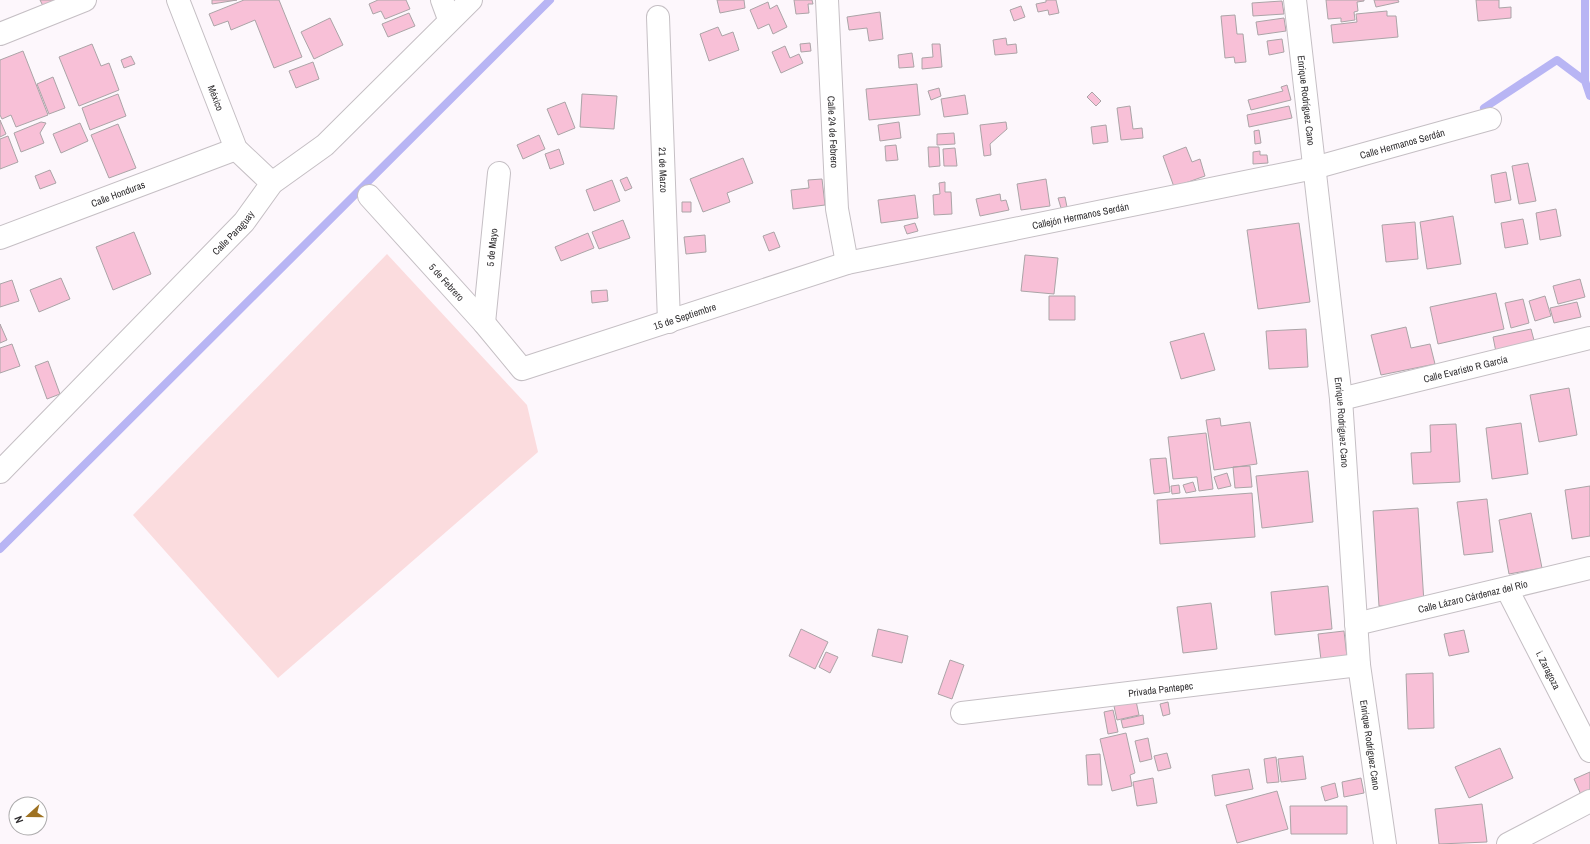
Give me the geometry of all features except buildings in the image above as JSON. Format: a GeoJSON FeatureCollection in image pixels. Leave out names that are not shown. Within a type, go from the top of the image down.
{"type":"FeatureCollection","features":[{"type":"Feature","properties":{"kind":"street"},"geometry":{"type":"LineString","coordinates":[[0,34],[85,0]]}},
{"type":"Feature","properties":{"kind":"street","name":"México"},"geometry":{"type":"LineString","coordinates":[[178,0],[236,149],[272,183]]}},
{"type":"Feature","properties":{"kind":"street","name":"Calle Paraguay"},"geometry":{"type":"LineString","coordinates":[[2,462],[244,222],[272,183],[325,145],[446,10],[471,0]]}},
{"type":"Feature","properties":{"kind":"street","name":"Calle 24 de Febrero"},"geometry":{"type":"LineString","coordinates":[[827,0],[837,209],[847,263]]}},
{"type":"Feature","properties":{"kind":"street","name":"Enrique Rodríguez Cano"},"geometry":{"type":"LineString","coordinates":[[1295,0],[1341,399],[1359,665],[1385,844]]}},
{"type":"Feature","properties":{"kind":"street","name":"21 de Marzo"},"geometry":{"type":"LineString","coordinates":[[658,17],[669,322]]}},
{"type":"Feature","properties":{"kind":"street","name":"Calle Hermanos Serdán"},"geometry":{"type":"LineString","coordinates":[[1314,168],[1490,119]]}},
{"type":"Feature","properties":{"kind":"street","name":"Calle Honduras"},"geometry":{"type":"LineString","coordinates":[[0,238],[236,149]]}},
{"type":"Feature","properties":{"kind":"street","name":"Callejón Hermanos Serdán"},"geometry":{"type":"LineString","coordinates":[[847,263],[1314,168]]}},
{"type":"Feature","properties":{"kind":"street","name":"5 de Mayo"},"geometry":{"type":"LineString","coordinates":[[484,323],[499,173]]}},
{"type":"Feature","properties":{"kind":"street","name":"5 de Febrero"},"geometry":{"type":"LineString","coordinates":[[369,196],[484,323],[522,369]]}},
{"type":"Feature","properties":{"kind":"street","name":"15 de Septiembre"},"geometry":{"type":"LineString","coordinates":[[522,369],[847,263]]}},
{"type":"Feature","properties":{"kind":"street","name":"Calle Evaristo R García"},"geometry":{"type":"LineString","coordinates":[[1341,399],[1590,338]]}},
{"type":"Feature","properties":{"kind":"street","name":"Calle Lázaro Cárdenaz del Río"},"geometry":{"type":"LineString","coordinates":[[1356,624],[1508,589],[1590,568]]}},
{"type":"Feature","properties":{"kind":"street","name":"i. Zaragoza"},"geometry":{"type":"LineString","coordinates":[[1508,589],[1590,751]]}},
{"type":"Feature","properties":{"kind":"street","name":"Privada Pantepec"},"geometry":{"type":"LineString","coordinates":[[962,713],[1359,665]]}},
{"type":"Feature","properties":{"kind":"street"},"geometry":{"type":"LineString","coordinates":[[1508,844],[1590,801]]}},
{"type":"Feature","properties":{"kind":"shaded area"},"geometry":{"type":"Polygon","coordinates":[[[387,254],[527,405],[538,452],[278,678],[133,515],[387,254]]]}},
{"type":"Feature","properties":{"kind":"waterway"},"geometry":{"type":"LineString","coordinates":[[0,549],[550,0]]}},
{"type":"Feature","properties":{"kind":"waterway"},"geometry":{"type":"LineString","coordinates":[[1585,0],[1585,81]]}},
{"type":"Feature","properties":{"kind":"waterway"},"geometry":{"type":"LineString","coordinates":[[1484,108],[1557,60],[1585,81],[1590,96]]}}]}
